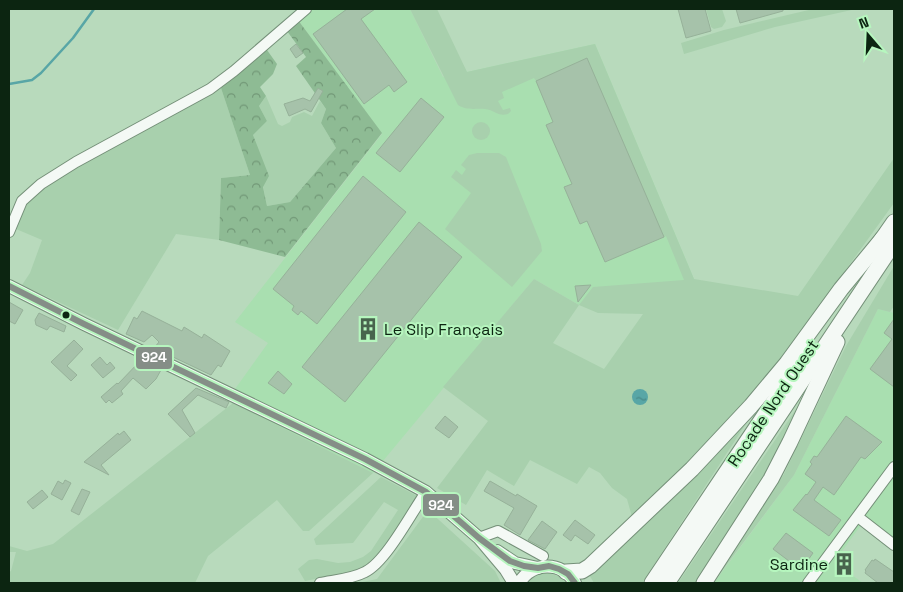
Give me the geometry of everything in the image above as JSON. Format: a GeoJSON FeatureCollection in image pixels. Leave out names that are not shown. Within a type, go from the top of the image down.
{"type":"FeatureCollection","features":[{"type":"Feature","properties":{"kind":"highway","name":"Rocade Nord Ouest"},"geometry":{"type":"LineString","coordinates":[[652,583],[678,556],[842,322],[889,241],[894,222]]}},
{"type":"Feature","properties":{"kind":"highway","name":"Rocade Nord Ouest"},"geometry":{"type":"LineString","coordinates":[[667,583],[678,556],[889,241]]}},
{"type":"Feature","properties":{"kind":"highway"},"geometry":{"type":"LineString","coordinates":[[573,580],[671,489],[723,437],[787,364],[841,288],[889,241]]}},
{"type":"Feature","properties":{"kind":"highway"},"geometry":{"type":"LineString","coordinates":[[704,583],[760,497],[781,459],[836,344],[842,322]]}},
{"type":"Feature","properties":{"kind":"main road"},"geometry":{"type":"LineString","coordinates":[[9,286],[365,459],[426,492],[479,538],[515,564],[540,562],[573,580]]}},
{"type":"Feature","properties":{"kind":"main road"},"geometry":{"type":"LineString","coordinates":[[479,538],[506,570],[514,583]]}},
{"type":"Feature","properties":{"kind":"main road"},"geometry":{"type":"LineString","coordinates":[[519,583],[540,562]]}},
{"type":"Feature","properties":{"kind":"street"},"geometry":{"type":"LineString","coordinates":[[9,232],[21,202],[41,184],[76,162],[210,88],[306,9]]}},
{"type":"Feature","properties":{"kind":"street"},"geometry":{"type":"LineString","coordinates":[[808,583],[894,467]]}},
{"type":"Feature","properties":{"kind":"street"},"geometry":{"type":"LineString","coordinates":[[320,583],[358,575],[374,567],[383,557],[426,492]]}},
{"type":"Feature","properties":{"kind":"street"},"geometry":{"type":"LineString","coordinates":[[858,517],[894,545]]}},
{"type":"Feature","properties":{"kind":"street"},"geometry":{"type":"LineString","coordinates":[[479,538],[498,530],[540,562]]}},
{"type":"Feature","properties":{"kind":"shaded area"},"geometry":{"type":"Polygon","coordinates":[[[312,9],[410,9],[443,77],[464,67],[467,72],[595,44],[694,279],[579,305],[534,279],[373,473],[233,403],[243,393],[235,389],[268,343],[235,322],[382,134],[298,20],[312,9]]]}},
{"type":"Feature","properties":{"kind":"shaded area"},"geometry":{"type":"Polygon","coordinates":[[[410,9],[437,9],[467,72],[595,44],[694,279],[798,296],[894,158],[894,203],[829,293],[777,363],[714,436],[632,517],[627,499],[612,488],[600,473],[589,467],[577,484],[530,460],[514,486],[487,470],[466,505],[437,488],[488,421],[443,387],[534,279],[579,305],[593,287],[684,280],[587,59],[536,81],[534,78],[502,92],[504,98],[498,101],[503,110],[510,108],[511,111],[508,114],[502,115],[485,109],[468,109],[458,105],[410,9]],[[579,305],[553,343],[604,369],[643,314],[598,313],[579,305]]]}},
{"type":"Feature","properties":{"kind":"shaded area"},"geometry":{"type":"Polygon","coordinates":[[[706,9],[722,9],[726,21],[722,27],[714,29],[711,27],[706,9]]]}},
{"type":"Feature","properties":{"kind":"shaded area"},"geometry":{"type":"Polygon","coordinates":[[[813,9],[856,9],[775,27],[684,54],[681,43],[724,30],[813,9]]]}},
{"type":"Feature","properties":{"kind":"shaded area"},"geometry":{"type":"Polygon","coordinates":[[[218,79],[250,175],[221,178],[219,240],[176,234],[118,330],[22,285],[30,273],[42,240],[9,226],[9,219],[13,208],[23,194],[32,185],[190,99],[218,79]]]}},
{"type":"Feature","properties":{"kind":"shaded area"},"geometry":{"type":"Polygon","coordinates":[[[266,96],[278,124],[282,126],[290,122],[292,117],[304,112],[312,116],[320,101],[326,109],[321,123],[336,148],[290,202],[267,206],[253,135],[267,121],[259,106],[266,96]]]}},
{"type":"Feature","properties":{"kind":"shaded area"},"geometry":{"type":"Polygon","coordinates":[[[477,122],[485,122],[490,127],[488,138],[477,140],[472,135],[472,127],[477,122]]]}},
{"type":"Feature","properties":{"kind":"shaded area"},"geometry":{"type":"Polygon","coordinates":[[[499,153],[506,157],[541,244],[542,251],[512,287],[445,229],[471,193],[451,177],[456,170],[462,175],[466,169],[461,165],[469,155],[499,153]]]}},
{"type":"Feature","properties":{"kind":"shaded area"},"geometry":{"type":"Polygon","coordinates":[[[894,266],[894,306],[890,312],[878,309],[794,475],[713,583],[784,474],[846,346],[894,266]]]}},
{"type":"Feature","properties":{"kind":"shaded area"},"geometry":{"type":"Polygon","coordinates":[[[878,309],[894,313],[894,538],[867,517],[834,562],[863,583],[714,583],[794,475],[878,309]]]}},
{"type":"Feature","properties":{"kind":"shaded area"},"geometry":{"type":"Polygon","coordinates":[[[807,393],[776,458],[698,583],[678,583],[807,393]]]}},
{"type":"Feature","properties":{"kind":"shaded area"},"geometry":{"type":"Polygon","coordinates":[[[233,403],[373,473],[309,531],[303,531],[277,500],[208,556],[195,583],[9,583],[9,572],[11,571],[16,552],[9,552],[9,546],[27,551],[53,544],[233,403]]]}},
{"type":"Feature","properties":{"kind":"shaded area"},"geometry":{"type":"Polygon","coordinates":[[[755,410],[642,583],[594,583],[588,573],[755,410]]]}},
{"type":"Feature","properties":{"kind":"shaded area"},"geometry":{"type":"Polygon","coordinates":[[[381,477],[417,496],[415,503],[376,561],[366,569],[305,581],[298,569],[309,560],[317,559],[338,563],[350,562],[363,557],[371,551],[398,510],[384,502],[353,543],[316,545],[314,539],[381,477]]]}},
{"type":"Feature","properties":{"kind":"shaded area"},"geometry":{"type":"Polygon","coordinates":[[[428,510],[495,571],[501,583],[358,583],[377,579],[428,510]]]}},
{"type":"Feature","properties":{"kind":"shaded area"},"geometry":{"type":"Polygon","coordinates":[[[548,573],[558,576],[567,583],[527,583],[537,575],[548,573]]]}},
{"type":"Feature","properties":{"kind":"green space"},"geometry":{"type":"Polygon","coordinates":[[[298,20],[382,133],[285,257],[219,240],[221,178],[250,175],[221,88],[267,50],[277,64],[273,74],[260,87],[266,96],[259,106],[267,121],[253,135],[269,176],[263,187],[267,206],[290,202],[336,148],[321,123],[326,109],[296,66],[306,57],[287,31],[298,20]]]}},
{"type":"Feature","properties":{"kind":"water"},"geometry":{"type":"Polygon","coordinates":[[[640,389],[646,391],[648,397],[646,403],[640,405],[634,403],[632,397],[634,391],[640,389]]]}},
{"type":"Feature","properties":{"kind":"building"},"geometry":{"type":"Polygon","coordinates":[[[347,9],[375,9],[361,19],[407,82],[394,92],[389,85],[364,104],[313,34],[347,9]]]}},
{"type":"Feature","properties":{"kind":"building"},"geometry":{"type":"Polygon","coordinates":[[[678,9],[705,9],[711,31],[686,38],[678,9]]]}},
{"type":"Feature","properties":{"kind":"building"},"geometry":{"type":"Polygon","coordinates":[[[736,9],[783,9],[783,11],[740,23],[736,9]]]}},
{"type":"Feature","properties":{"kind":"building"},"geometry":{"type":"Polygon","coordinates":[[[296,44],[303,53],[296,58],[290,49],[296,44]]]}},
{"type":"Feature","properties":{"kind":"building"},"geometry":{"type":"Polygon","coordinates":[[[587,58],[664,237],[605,262],[587,221],[580,224],[564,187],[572,184],[546,125],[553,122],[536,81],[587,58]]]}},
{"type":"Feature","properties":{"kind":"building"},"geometry":{"type":"Polygon","coordinates":[[[318,88],[323,91],[311,112],[305,109],[289,116],[284,104],[303,98],[310,101],[318,88]]]}},
{"type":"Feature","properties":{"kind":"building"},"geometry":{"type":"Polygon","coordinates":[[[421,98],[444,117],[400,172],[376,153],[421,98]]]}},
{"type":"Feature","properties":{"kind":"building"},"geometry":{"type":"Polygon","coordinates":[[[363,176],[406,212],[317,324],[301,311],[298,315],[292,310],[294,306],[273,289],[363,176]]]}},
{"type":"Feature","properties":{"kind":"building","name":"Le Slip Français"},"geometry":{"type":"Polygon","coordinates":[[[419,222],[462,257],[345,402],[302,367],[419,222]]]}},
{"type":"Feature","properties":{"kind":"building"},"geometry":{"type":"Polygon","coordinates":[[[591,285],[578,302],[575,286],[591,285]]]}},
{"type":"Feature","properties":{"kind":"building"},"geometry":{"type":"Polygon","coordinates":[[[9,302],[23,310],[15,324],[9,321],[9,302]]]}},
{"type":"Feature","properties":{"kind":"building"},"geometry":{"type":"Polygon","coordinates":[[[142,311],[182,331],[184,327],[202,338],[204,334],[230,351],[221,367],[218,365],[211,375],[154,348],[159,342],[152,335],[144,342],[126,334],[134,317],[137,319],[142,311]]]}},
{"type":"Feature","properties":{"kind":"building"},"geometry":{"type":"Polygon","coordinates":[[[39,313],[66,326],[64,332],[50,326],[47,330],[36,325],[35,320],[39,313]]]}},
{"type":"Feature","properties":{"kind":"building"},"geometry":{"type":"Polygon","coordinates":[[[894,319],[894,387],[870,369],[892,339],[884,333],[894,319]]]}},
{"type":"Feature","properties":{"kind":"building"},"geometry":{"type":"Polygon","coordinates":[[[74,340],[83,349],[67,366],[77,375],[71,381],[51,362],[74,340]]]}},
{"type":"Feature","properties":{"kind":"building"},"geometry":{"type":"Polygon","coordinates":[[[100,357],[107,365],[110,362],[115,368],[103,378],[91,365],[100,357]]]}},
{"type":"Feature","properties":{"kind":"building"},"geometry":{"type":"Polygon","coordinates":[[[141,360],[161,370],[156,379],[146,389],[133,378],[121,391],[123,394],[112,403],[109,400],[106,403],[101,397],[118,384],[141,360]]]}},
{"type":"Feature","properties":{"kind":"building"},"geometry":{"type":"Polygon","coordinates":[[[278,371],[292,384],[284,394],[268,383],[278,371]]]}},
{"type":"Feature","properties":{"kind":"building"},"geometry":{"type":"Polygon","coordinates":[[[196,388],[229,402],[226,408],[198,395],[182,410],[195,433],[190,437],[168,414],[196,388]]]}},
{"type":"Feature","properties":{"kind":"building"},"geometry":{"type":"Polygon","coordinates":[[[445,416],[458,427],[449,438],[435,428],[445,416]]]}},
{"type":"Feature","properties":{"kind":"building"},"geometry":{"type":"Polygon","coordinates":[[[846,416],[882,442],[865,459],[861,457],[834,495],[823,487],[814,500],[841,520],[829,536],[793,510],[816,482],[805,474],[812,464],[810,462],[814,456],[817,457],[846,416]]]}},
{"type":"Feature","properties":{"kind":"building"},"geometry":{"type":"Polygon","coordinates":[[[124,431],[131,440],[101,465],[109,475],[84,462],[118,433],[119,435],[124,431]]]}},
{"type":"Feature","properties":{"kind":"building"},"geometry":{"type":"Polygon","coordinates":[[[65,480],[71,483],[62,500],[51,494],[58,481],[63,484],[65,480]]]}},
{"type":"Feature","properties":{"kind":"building"},"geometry":{"type":"Polygon","coordinates":[[[490,481],[537,506],[520,535],[504,525],[514,508],[484,491],[490,481]]]}},
{"type":"Feature","properties":{"kind":"building"},"geometry":{"type":"Polygon","coordinates":[[[82,489],[90,492],[79,515],[71,511],[82,489]]]}},
{"type":"Feature","properties":{"kind":"building"},"geometry":{"type":"Polygon","coordinates":[[[42,490],[48,497],[33,509],[27,502],[42,490]]]}},
{"type":"Feature","properties":{"kind":"building"},"geometry":{"type":"Polygon","coordinates":[[[575,520],[595,535],[588,544],[575,535],[571,541],[563,535],[575,520]]]}},
{"type":"Feature","properties":{"kind":"building"},"geometry":{"type":"Polygon","coordinates":[[[542,521],[557,532],[545,549],[528,540],[542,521]]]}},
{"type":"Feature","properties":{"kind":"building"},"geometry":{"type":"Polygon","coordinates":[[[786,533],[813,553],[801,570],[773,549],[786,533]]]}},
{"type":"Feature","properties":{"kind":"building"},"geometry":{"type":"Polygon","coordinates":[[[875,559],[894,572],[894,583],[878,583],[865,573],[872,560],[874,561],[875,559]]]}},
{"type":"Feature","properties":{"kind":"waterway"},"geometry":{"type":"LineString","coordinates":[[9,84],[32,80],[41,73],[73,38],[94,9]]}},
{"type":"Feature","properties":{"kind":"transit line","name":"924"},"geometry":{"type":"LineString","coordinates":[[9,286],[365,459],[426,492],[479,538],[510,561],[524,566],[538,568],[549,566],[559,569],[568,574],[575,583]]}},
{"type":"Feature","properties":{"kind":"place","name":"Le Slip Français"},"geometry":{"type":"Point","coordinates":[368,329]}},
{"type":"Feature","properties":{"kind":"place","name":"Sardine"},"geometry":{"type":"Point","coordinates":[844,564]}}]}
